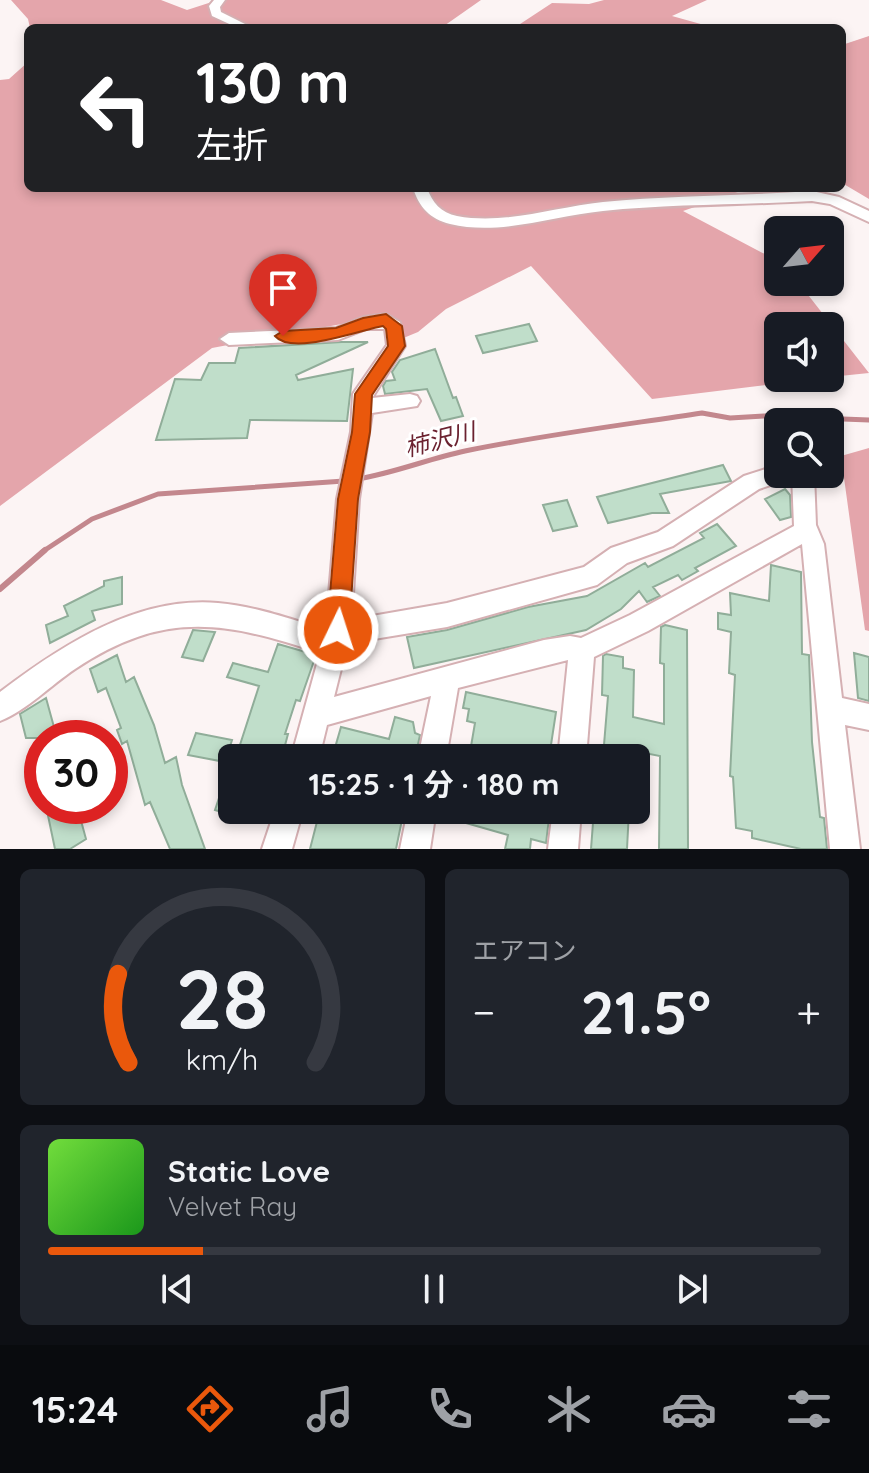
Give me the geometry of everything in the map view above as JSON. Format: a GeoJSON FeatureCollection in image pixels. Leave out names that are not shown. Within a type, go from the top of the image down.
{"type":"FeatureCollection","features":[{"type":"Feature","properties":{"kind":"street"},"geometry":{"type":"LineString","coordinates":[[220,0],[214,6],[216,14],[238,24]]}},
{"type":"Feature","properties":{"kind":"street"},"geometry":{"type":"LineString","coordinates":[[421,192],[423,200],[436,215],[458,221],[513,221],[596,208],[812,196],[834,200],[869,217]]}},
{"type":"Feature","properties":{"kind":"street"},"geometry":{"type":"LineString","coordinates":[[229,339],[338,334],[363,323],[386,320],[394,326],[396,346],[363,394],[360,439],[348,499],[338,630],[309,744]]}},
{"type":"Feature","properties":{"kind":"street"},"geometry":{"type":"LineString","coordinates":[[363,407],[410,401]]}},
{"type":"Feature","properties":{"kind":"street"},"geometry":{"type":"LineString","coordinates":[[0,708],[85,649],[145,623],[173,616],[215,614],[244,618],[334,645],[372,628],[447,615],[571,579],[589,577],[619,555],[665,539],[752,482],[764,478]]}},
{"type":"Feature","properties":{"kind":"street"},"geometry":{"type":"LineString","coordinates":[[803,488],[805,531]]}},
{"type":"Feature","properties":{"kind":"street"},"geometry":{"type":"LineString","coordinates":[[318,714],[544,652],[570,648],[582,650],[639,623],[805,531]]}},
{"type":"Feature","properties":{"kind":"street"},"geometry":{"type":"LineString","coordinates":[[805,531],[810,533],[813,544],[845,849]]}},
{"type":"Feature","properties":{"kind":"street"},"geometry":{"type":"LineString","coordinates":[[573,744],[582,650]]}},
{"type":"Feature","properties":{"kind":"street"},"geometry":{"type":"LineString","coordinates":[[435,744],[447,679]]}},
{"type":"Feature","properties":{"kind":"street"},"geometry":{"type":"LineString","coordinates":[[830,709],[869,717]]}},
{"type":"Feature","properties":{"kind":"street"},"geometry":{"type":"LineString","coordinates":[[277,849],[285,824]]}},
{"type":"Feature","properties":{"kind":"street"},"geometry":{"type":"LineString","coordinates":[[415,849],[419,824]]}},
{"type":"Feature","properties":{"kind":"street"},"geometry":{"type":"LineString","coordinates":[[563,849],[566,824]]}},
{"type":"Feature","properties":{"kind":"shaded area"},"geometry":{"type":"Polygon","coordinates":[[[11,0],[161,0],[187,10],[218,0],[481,0],[447,24],[29,24],[11,0]]]}},
{"type":"Feature","properties":{"kind":"shaded area"},"geometry":{"type":"Polygon","coordinates":[[[604,0],[707,0],[672,16],[701,24],[520,24],[552,3],[589,4],[604,0]]]}},
{"type":"Feature","properties":{"kind":"shaded area"},"geometry":{"type":"Polygon","coordinates":[[[869,36],[869,199],[846,185],[846,44],[869,36]]]}},
{"type":"Feature","properties":{"kind":"shaded area"},"geometry":{"type":"Polygon","coordinates":[[[24,66],[24,192],[738,192],[683,211],[764,254],[764,296],[809,296],[821,312],[764,312],[764,385],[652,399],[531,266],[446,309],[418,332],[401,339],[374,318],[212,348],[0,506],[0,80],[9,79],[24,66]]]}},
{"type":"Feature","properties":{"kind":"shaded area"},"geometry":{"type":"Polygon","coordinates":[[[844,341],[869,373],[844,376],[844,341]]]}},
{"type":"Feature","properties":{"kind":"shaded area"},"geometry":{"type":"Polygon","coordinates":[[[869,448],[869,631],[865,630],[844,478],[844,455],[869,448]]]}},
{"type":"Feature","properties":{"kind":"building"},"geometry":{"type":"Polygon","coordinates":[[[529,324],[537,341],[483,353],[476,336],[529,324]]]}},
{"type":"Feature","properties":{"kind":"building"},"geometry":{"type":"Polygon","coordinates":[[[368,342],[296,375],[298,380],[353,369],[347,421],[250,420],[247,438],[156,440],[175,379],[201,380],[209,363],[235,363],[239,348],[368,342]]]}},
{"type":"Feature","properties":{"kind":"building"},"geometry":{"type":"Polygon","coordinates":[[[435,349],[463,416],[441,421],[427,389],[385,394],[383,386],[386,381],[395,380],[392,372],[400,360],[435,349]]]}},
{"type":"Feature","properties":{"kind":"building"},"geometry":{"type":"Polygon","coordinates":[[[723,465],[731,481],[660,494],[669,513],[652,513],[608,523],[597,497],[723,465]]]}},
{"type":"Feature","properties":{"kind":"building"},"geometry":{"type":"Polygon","coordinates":[[[785,489],[790,495],[791,517],[780,520],[765,499],[785,489]]]}},
{"type":"Feature","properties":{"kind":"building"},"geometry":{"type":"Polygon","coordinates":[[[567,500],[577,526],[553,531],[543,505],[567,500]]]}},
{"type":"Feature","properties":{"kind":"building"},"geometry":{"type":"Polygon","coordinates":[[[717,524],[736,546],[695,568],[698,571],[682,580],[678,575],[653,587],[660,596],[647,602],[639,591],[621,609],[586,630],[414,668],[407,637],[587,596],[645,563],[648,567],[704,538],[700,533],[717,524]]]}},
{"type":"Feature","properties":{"kind":"building"},"geometry":{"type":"Polygon","coordinates":[[[771,565],[801,572],[802,654],[809,655],[812,742],[820,817],[824,818],[827,849],[801,849],[752,838],[752,831],[736,828],[733,777],[730,776],[735,675],[729,673],[731,632],[718,629],[718,613],[731,615],[730,593],[769,601],[771,565]]]}},
{"type":"Feature","properties":{"kind":"building"},"geometry":{"type":"Polygon","coordinates":[[[122,577],[122,604],[92,611],[95,620],[50,643],[46,625],[68,616],[64,606],[104,586],[104,581],[122,577]]]}},
{"type":"Feature","properties":{"kind":"building"},"geometry":{"type":"Polygon","coordinates":[[[665,625],[687,630],[688,849],[659,849],[660,756],[650,754],[650,744],[604,744],[608,696],[602,695],[603,656],[606,654],[623,657],[623,668],[634,670],[633,717],[664,724],[661,627],[665,625]]]}},
{"type":"Feature","properties":{"kind":"building"},"geometry":{"type":"Polygon","coordinates":[[[193,630],[215,632],[203,661],[182,657],[193,630]]]}},
{"type":"Feature","properties":{"kind":"building"},"geometry":{"type":"Polygon","coordinates":[[[278,644],[316,655],[300,701],[296,700],[285,734],[288,734],[285,744],[240,744],[259,686],[227,677],[233,663],[268,672],[278,644]]]}},
{"type":"Feature","properties":{"kind":"building"},"geometry":{"type":"Polygon","coordinates":[[[854,653],[869,657],[869,701],[858,698],[854,653]]]}},
{"type":"Feature","properties":{"kind":"building"},"geometry":{"type":"Polygon","coordinates":[[[117,655],[126,682],[134,677],[154,725],[165,763],[176,757],[182,785],[205,849],[170,849],[150,802],[145,805],[128,745],[128,720],[118,720],[106,688],[98,692],[90,669],[117,655]]]}},
{"type":"Feature","properties":{"kind":"building"},"geometry":{"type":"Polygon","coordinates":[[[466,692],[556,712],[551,744],[471,744],[475,723],[467,721],[469,709],[463,708],[466,692]]]}},
{"type":"Feature","properties":{"kind":"building"},"geometry":{"type":"Polygon","coordinates":[[[46,698],[52,720],[24,720],[24,730],[20,714],[46,698]]]}},
{"type":"Feature","properties":{"kind":"building"},"geometry":{"type":"Polygon","coordinates":[[[395,717],[413,722],[415,733],[420,735],[418,744],[336,744],[341,727],[389,739],[395,717]]]}},
{"type":"Feature","properties":{"kind":"building"},"geometry":{"type":"Polygon","coordinates":[[[196,733],[232,740],[231,744],[218,744],[218,761],[188,755],[196,733]]]}},
{"type":"Feature","properties":{"kind":"building"},"geometry":{"type":"Polygon","coordinates":[[[50,824],[82,824],[86,839],[70,849],[55,849],[50,824]]]}},
{"type":"Feature","properties":{"kind":"building"},"geometry":{"type":"Polygon","coordinates":[[[316,824],[401,824],[396,849],[310,849],[316,824]]]}},
{"type":"Feature","properties":{"kind":"building"},"geometry":{"type":"Polygon","coordinates":[[[470,824],[548,824],[546,843],[531,839],[530,849],[505,849],[508,835],[470,824]]]}},
{"type":"Feature","properties":{"kind":"building"},"geometry":{"type":"Polygon","coordinates":[[[593,824],[628,824],[627,849],[591,849],[593,824]]]}},
{"type":"Feature","properties":{"kind":"waterway","name":"柿沢川"},"geometry":{"type":"LineString","coordinates":[[358,479],[494,445],[702,413],[730,418],[764,416],[869,420]]}},
{"type":"Feature","properties":{"kind":"waterway","name":"柿沢川"},"geometry":{"type":"LineString","coordinates":[[45,550],[92,519],[158,494],[344,481]]}},
{"type":"Feature","properties":{"kind":"waterway","name":"柿沢川"},"geometry":{"type":"LineString","coordinates":[[0,589],[45,550]]}},
{"type":"Feature","properties":{"kind":"route"},"geometry":{"type":"LineString","coordinates":[[283,336],[338,334],[363,323],[386,320],[394,326],[396,346],[363,394],[361,432],[348,499],[338,630]]}}]}
